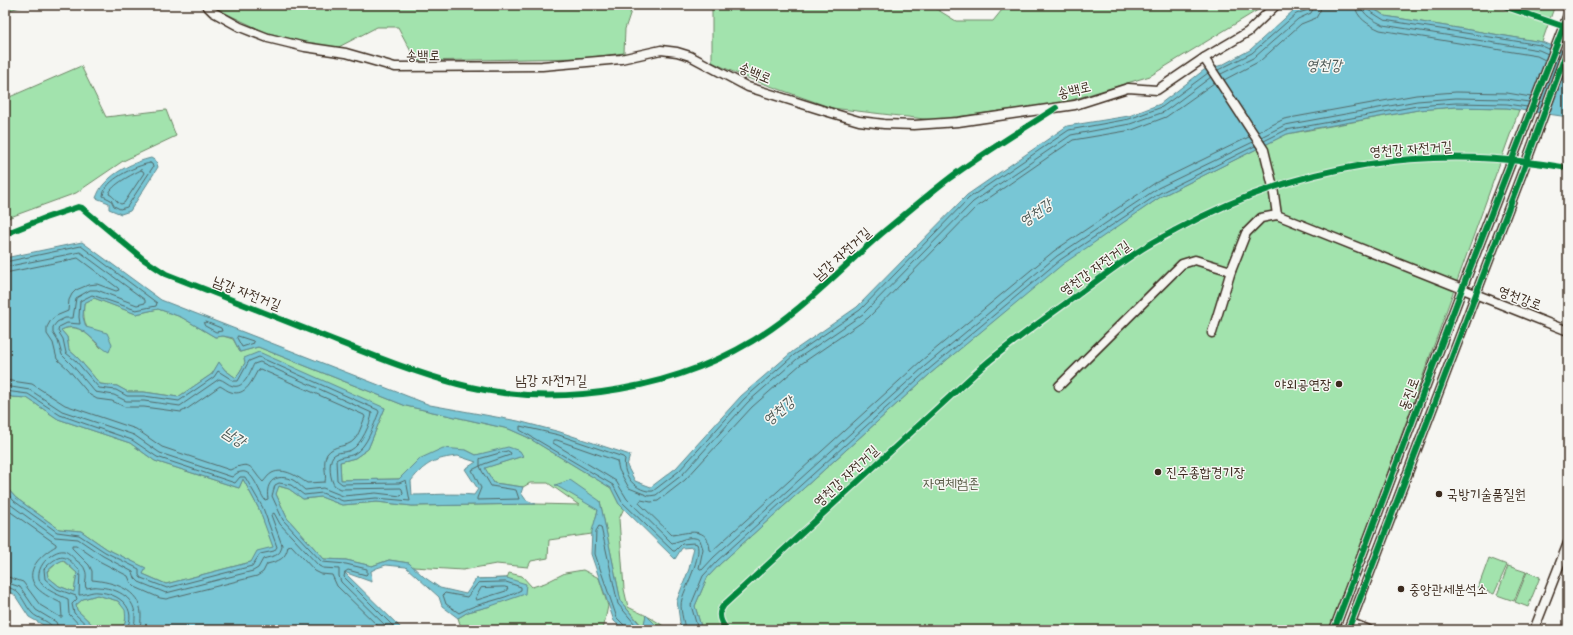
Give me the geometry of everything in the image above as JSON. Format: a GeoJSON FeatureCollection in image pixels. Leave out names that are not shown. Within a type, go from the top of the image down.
{"type":"FeatureCollection","features":[{"type":"Feature","properties":{"kind":"street","name":"송백로"},"geometry":{"type":"LineString","coordinates":[[206,5],[213,12],[268,38],[305,47],[346,54],[395,67],[542,66],[620,59],[661,50],[677,52],[690,56],[748,87],[859,120],[884,124],[914,125],[958,122],[1075,105],[1128,88],[1157,90],[1204,58],[1248,32],[1276,5]]}},
{"type":"Feature","properties":{"kind":"street","name":"동진로"},"geometry":{"type":"LineString","coordinates":[[1334,630],[1462,289],[1568,15]]}},
{"type":"Feature","properties":{"kind":"street","name":"동진로"},"geometry":{"type":"LineString","coordinates":[[1349,626],[1476,295],[1568,48]]}},
{"type":"Feature","properties":{"kind":"street"},"geometry":{"type":"LineString","coordinates":[[1204,58],[1264,150],[1274,187],[1277,215],[1260,218],[1246,233],[1231,271],[1212,333]]}},
{"type":"Feature","properties":{"kind":"street","name":"영천강로"},"geometry":{"type":"LineString","coordinates":[[1277,215],[1568,331]]}},
{"type":"Feature","properties":{"kind":"street"},"geometry":{"type":"LineString","coordinates":[[1060,386],[1182,264],[1195,260],[1231,271]]}},
{"type":"Feature","properties":{"kind":"street"},"geometry":{"type":"LineString","coordinates":[[1534,630],[1568,543]]}},
{"type":"Feature","properties":{"kind":"street"},"geometry":{"type":"LineString","coordinates":[[1349,626],[1369,630]]}},
{"type":"Feature","properties":{"kind":"green space"},"geometry":{"type":"Polygon","coordinates":[[[5,5],[28,5],[5,11],[5,5]]]}},
{"type":"Feature","properties":{"kind":"green space"},"geometry":{"type":"Polygon","coordinates":[[[208,5],[633,5],[625,29],[624,53],[584,58],[416,61],[398,27],[377,27],[333,50],[265,32],[208,5]]]}},
{"type":"Feature","properties":{"kind":"green space"},"geometry":{"type":"Polygon","coordinates":[[[712,5],[763,5],[793,9],[815,5],[930,5],[956,21],[993,21],[1006,5],[1266,5],[1150,76],[1062,103],[933,120],[832,108],[742,76],[712,62],[712,5]]]}},
{"type":"Feature","properties":{"kind":"green space"},"geometry":{"type":"Polygon","coordinates":[[[1370,5],[1555,5],[1542,42],[1385,16],[1370,5]]]}},
{"type":"Feature","properties":{"kind":"green space"},"geometry":{"type":"Polygon","coordinates":[[[81,66],[106,117],[166,110],[176,136],[123,161],[76,193],[5,219],[5,99],[81,66]]]}},
{"type":"Feature","properties":{"kind":"green space","name":"자연체험존"},"geometry":{"type":"Polygon","coordinates":[[[1456,107],[1507,108],[1519,110],[1331,630],[702,630],[695,606],[707,578],[720,564],[931,373],[1063,263],[1162,196],[1287,134],[1418,110],[1456,107]]]}},
{"type":"Feature","properties":{"kind":"green space"},"geometry":{"type":"Polygon","coordinates":[[[94,298],[136,314],[158,309],[181,317],[215,337],[223,336],[233,339],[240,352],[258,347],[406,406],[509,429],[527,437],[611,488],[619,504],[624,508],[619,519],[624,589],[628,607],[646,616],[644,628],[621,602],[600,501],[592,534],[549,540],[548,558],[531,561],[528,567],[496,564],[463,570],[413,567],[409,563],[389,560],[372,566],[346,560],[324,559],[287,518],[276,494],[278,486],[289,489],[303,499],[321,497],[342,505],[377,502],[412,506],[536,504],[579,505],[548,483],[530,483],[523,487],[494,483],[484,468],[523,456],[491,452],[476,455],[466,450],[419,459],[399,479],[341,480],[340,462],[355,458],[368,449],[385,408],[245,363],[236,378],[225,370],[219,363],[212,374],[178,397],[144,392],[128,392],[117,386],[100,384],[78,358],[69,350],[67,337],[61,330],[67,328],[78,329],[88,335],[101,348],[89,332],[84,317],[84,303],[94,298]]]}},
{"type":"Feature","properties":{"kind":"green space"},"geometry":{"type":"Polygon","coordinates":[[[5,394],[12,397],[27,398],[58,419],[130,443],[155,461],[239,488],[243,479],[259,509],[274,547],[251,562],[166,584],[143,574],[145,568],[107,549],[81,531],[59,529],[16,498],[5,486],[5,394]]]}},
{"type":"Feature","properties":{"kind":"green space"},"geometry":{"type":"Polygon","coordinates":[[[1489,558],[1507,565],[1494,594],[1478,588],[1489,558]]]}},
{"type":"Feature","properties":{"kind":"green space"},"geometry":{"type":"Polygon","coordinates":[[[62,560],[77,573],[74,592],[59,586],[48,577],[47,572],[62,560]]]}},
{"type":"Feature","properties":{"kind":"green space"},"geometry":{"type":"Polygon","coordinates":[[[1508,566],[1526,572],[1514,601],[1497,595],[1508,566]]]}},
{"type":"Feature","properties":{"kind":"green space"},"geometry":{"type":"Polygon","coordinates":[[[583,570],[599,578],[608,606],[603,630],[462,630],[458,618],[468,612],[491,606],[476,579],[507,578],[509,573],[522,576],[532,587],[545,583],[565,573],[583,570]]]}},
{"type":"Feature","properties":{"kind":"green space"},"geometry":{"type":"Polygon","coordinates":[[[1527,572],[1540,577],[1528,607],[1515,602],[1527,572]]]}},
{"type":"Feature","properties":{"kind":"green space"},"geometry":{"type":"Polygon","coordinates":[[[97,595],[118,601],[126,610],[125,624],[123,627],[116,630],[98,630],[77,610],[76,605],[83,599],[97,595]]]}},
{"type":"Feature","properties":{"kind":"green space"},"geometry":{"type":"Polygon","coordinates":[[[647,616],[659,623],[668,630],[661,630],[647,616]]]}},
{"type":"Feature","properties":{"kind":"water"},"geometry":{"type":"Polygon","coordinates":[[[1311,5],[1367,5],[1385,16],[1542,42],[1568,53],[1568,117],[1507,108],[1456,107],[1418,110],[1311,129],[1287,134],[1162,196],[1063,264],[931,373],[720,564],[707,578],[695,606],[702,630],[681,630],[677,600],[689,569],[694,547],[682,548],[675,559],[619,504],[611,488],[527,437],[509,429],[406,406],[258,347],[240,352],[233,338],[223,336],[215,337],[181,317],[158,309],[136,314],[94,298],[84,303],[83,317],[86,327],[107,333],[112,344],[109,352],[81,330],[68,327],[61,330],[67,337],[69,350],[78,358],[100,384],[117,386],[128,392],[144,392],[178,397],[212,374],[219,362],[225,370],[236,378],[245,363],[244,358],[259,352],[385,408],[368,449],[355,458],[340,462],[341,480],[399,479],[419,459],[443,448],[466,450],[476,455],[508,447],[520,451],[523,456],[485,468],[494,483],[523,487],[521,493],[526,500],[536,504],[412,506],[377,502],[342,505],[321,497],[303,499],[289,489],[279,486],[276,494],[287,518],[324,559],[346,560],[372,566],[389,560],[409,563],[424,577],[440,588],[466,594],[476,579],[507,578],[526,584],[525,594],[491,606],[468,612],[458,618],[442,606],[439,597],[406,567],[386,565],[371,571],[372,582],[344,572],[403,630],[118,630],[123,626],[126,619],[125,610],[118,601],[97,595],[83,599],[76,605],[77,610],[98,630],[52,630],[29,617],[14,594],[5,591],[5,486],[16,498],[59,529],[81,531],[107,549],[146,568],[143,574],[166,584],[251,562],[257,551],[273,547],[259,509],[243,479],[239,488],[155,461],[130,443],[58,419],[27,398],[12,397],[5,394],[5,258],[82,242],[161,300],[430,405],[518,421],[560,432],[630,455],[627,466],[635,481],[651,487],[676,468],[741,396],[792,352],[857,307],[967,195],[1067,126],[1129,116],[1160,104],[1204,70],[1222,65],[1250,50],[1294,10],[1311,5]],[[458,456],[437,460],[421,470],[411,481],[412,495],[474,495],[478,489],[465,469],[476,462],[458,456]],[[63,560],[47,571],[48,577],[59,586],[74,592],[77,573],[63,560]]]}},
{"type":"Feature","properties":{"kind":"water"},"geometry":{"type":"Polygon","coordinates":[[[151,158],[156,161],[158,167],[130,211],[121,214],[109,209],[109,203],[96,198],[101,187],[108,179],[119,171],[151,158]]]}},
{"type":"Feature","properties":{"kind":"water"},"geometry":{"type":"Polygon","coordinates":[[[570,480],[600,501],[621,602],[643,628],[646,615],[661,630],[624,630],[614,621],[591,554],[592,531],[598,510],[555,485],[570,480]]]}},
{"type":"Feature","properties":{"kind":"cycle path"},"geometry":{"type":"LineString","coordinates":[[1501,5],[1568,28]]}},
{"type":"Feature","properties":{"kind":"cycle path"},"geometry":{"type":"LineString","coordinates":[[1334,630],[1462,289],[1568,15]]}},
{"type":"Feature","properties":{"kind":"cycle path"},"geometry":{"type":"LineString","coordinates":[[1348,630],[1524,168],[1568,48]]}},
{"type":"Feature","properties":{"kind":"cycle path","name":"남강 자전거길"},"geometry":{"type":"LineString","coordinates":[[5,234],[45,218],[78,207],[82,208],[143,259],[166,274],[422,373],[458,384],[497,392],[537,395],[578,394],[620,389],[660,380],[700,367],[737,350],[771,329],[800,307],[881,234],[947,180],[987,152],[1056,108]]}},
{"type":"Feature","properties":{"kind":"cycle path","name":"영천강 자전거길"},"geometry":{"type":"LineString","coordinates":[[727,630],[720,618],[724,605],[981,368],[1028,331],[1146,246],[1222,207],[1269,189],[1318,174],[1366,164],[1416,159],[1466,158],[1517,161],[1568,168]]}},
{"type":"Feature","properties":{"kind":"place","name":"야외공연장"},"geometry":{"type":"Point","coordinates":[1339,384]}},
{"type":"Feature","properties":{"kind":"place","name":"진주종합경기장"},"geometry":{"type":"Point","coordinates":[1158,472]}},
{"type":"Feature","properties":{"kind":"place","name":"국방기술품질원"},"geometry":{"type":"Point","coordinates":[1439,494]}},
{"type":"Feature","properties":{"kind":"place","name":"중앙관세분석소"},"geometry":{"type":"Point","coordinates":[1401,589]}},
{"type":"Feature","properties":{"kind":"water label","name":"영천강"},"geometry":{"type":"Point","coordinates":[1324,65]}},
{"type":"Feature","properties":{"kind":"water label","name":"영천강"},"geometry":{"type":"Point","coordinates":[1036,213]}},
{"type":"Feature","properties":{"kind":"water label","name":"영천강"},"geometry":{"type":"Point","coordinates":[779,411]}},
{"type":"Feature","properties":{"kind":"water label","name":"남강"},"geometry":{"type":"Point","coordinates":[234,437]}}]}
